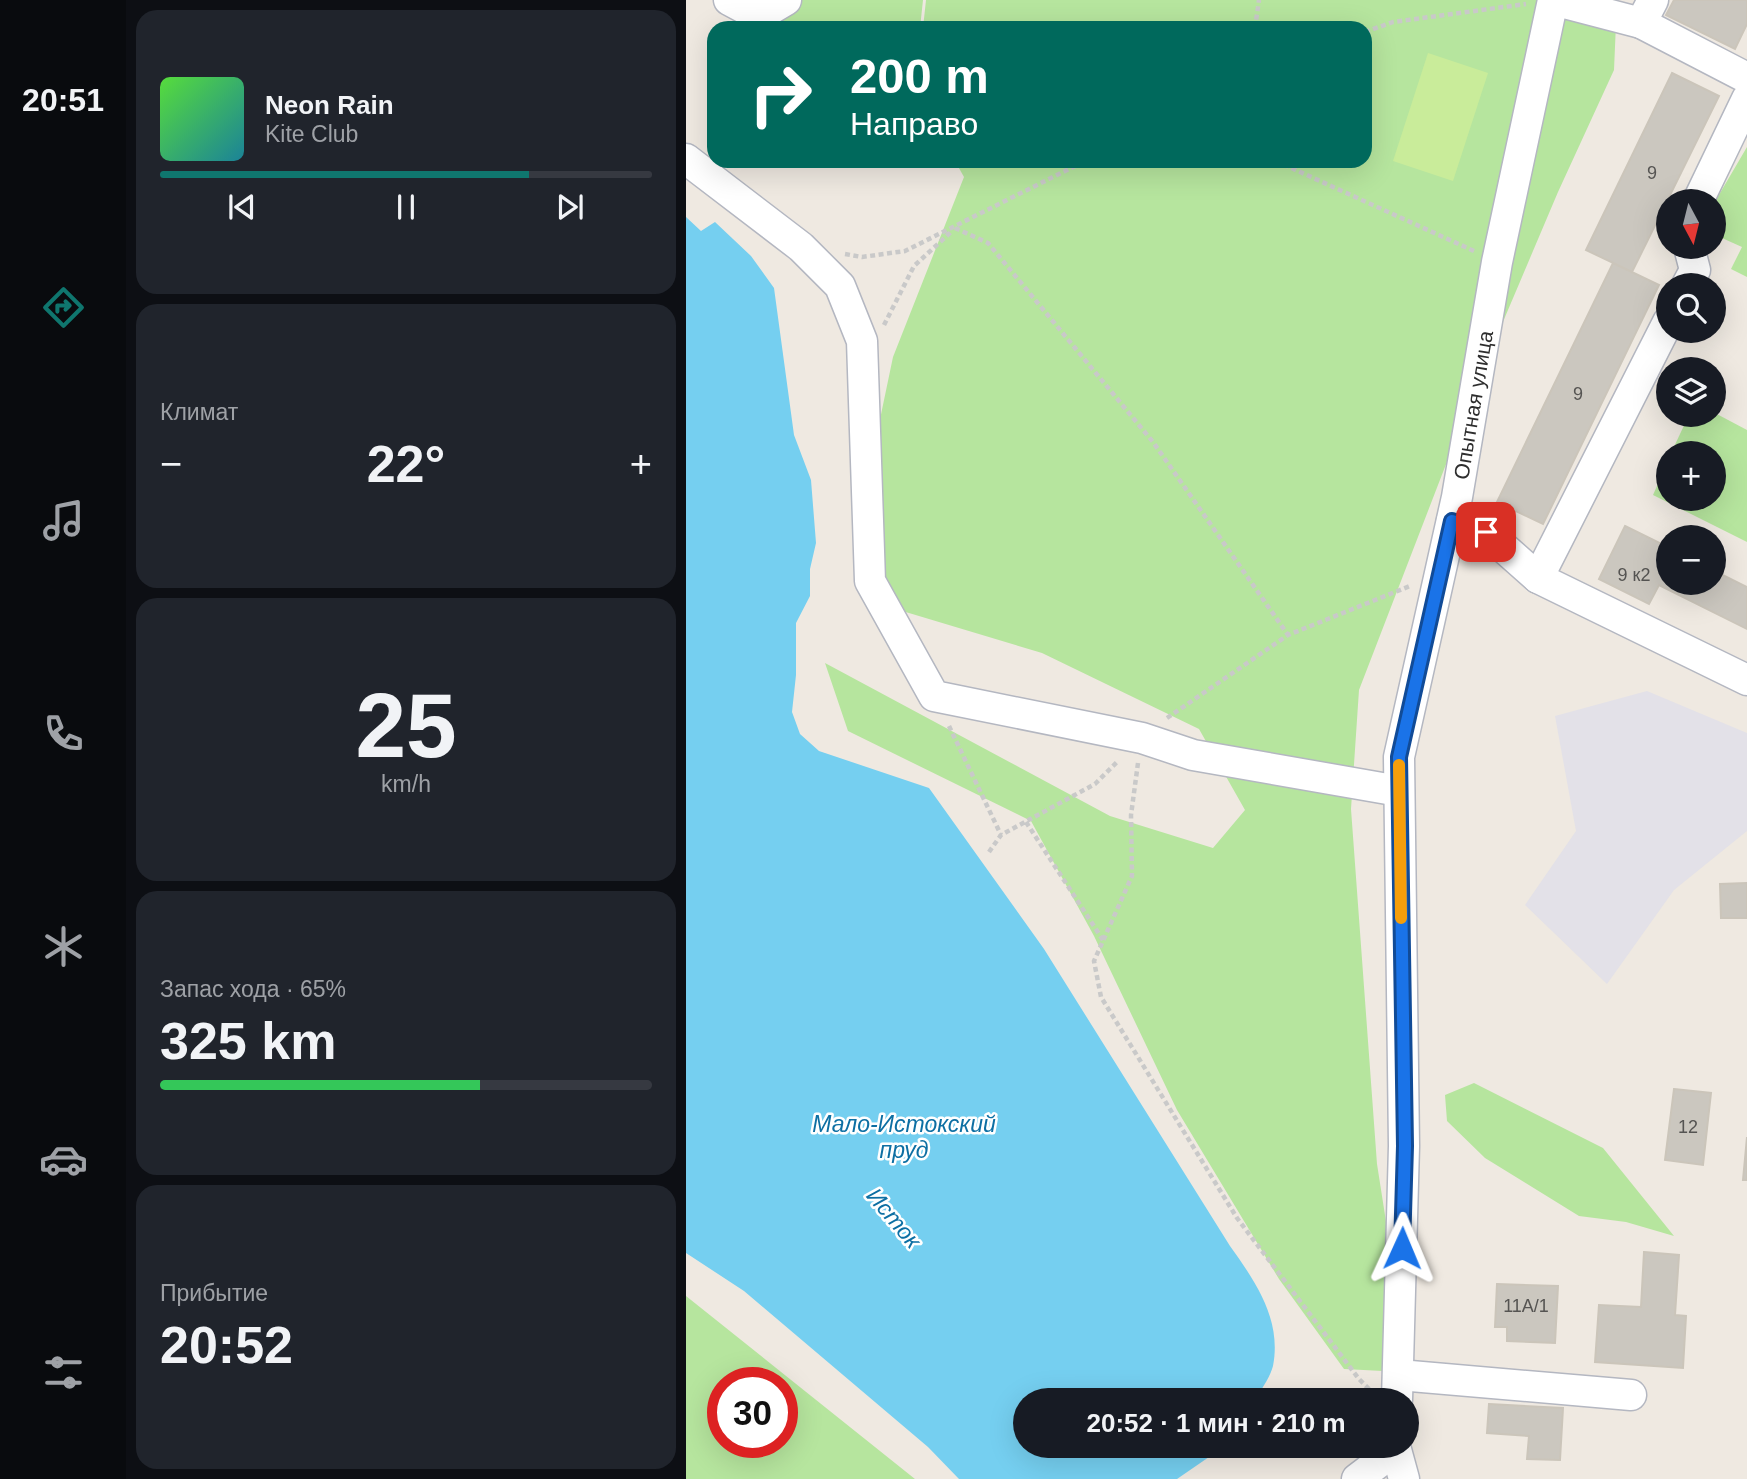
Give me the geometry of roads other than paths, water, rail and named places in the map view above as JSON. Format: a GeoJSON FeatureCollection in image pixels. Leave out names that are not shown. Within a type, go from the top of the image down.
{"type":"FeatureCollection","features":[{"type":"Feature","properties":{"kind":"street"},"geometry":{"type":"LineString","coordinates":[[729,0],[759,16],[786,0]]}},
{"type":"Feature","properties":{"kind":"street"},"geometry":{"type":"LineString","coordinates":[[1553,0],[1647,11],[1747,78]]}},
{"type":"Feature","properties":{"kind":"street","name":"Опытная улица"},"geometry":{"type":"LineString","coordinates":[[1398,1387],[1405,1146],[1399,757],[1452,521],[1497,262],[1553,0]]}},
{"type":"Feature","properties":{"kind":"street"},"geometry":{"type":"LineString","coordinates":[[1704,189],[1747,99]]}},
{"type":"Feature","properties":{"kind":"street"},"geometry":{"type":"LineString","coordinates":[[686,159],[801,247],[840,286],[862,341],[870,581],[934,696],[1142,738],[1193,755],[1399,791]]}},
{"type":"Feature","properties":{"kind":"street"},"geometry":{"type":"LineString","coordinates":[[1538,578],[1657,343]]}},
{"type":"Feature","properties":{"kind":"street"},"geometry":{"type":"LineString","coordinates":[[1452,521],[1486,532],[1538,578],[1747,680]]}},
{"type":"Feature","properties":{"kind":"street"},"geometry":{"type":"LineString","coordinates":[[1398,1387],[1631,1395]]}},
{"type":"Feature","properties":{"kind":"street"},"geometry":{"type":"LineString","coordinates":[[1357,1479],[1382,1458]]}},
{"type":"Feature","properties":{"kind":"street"},"geometry":{"type":"LineString","coordinates":[[1397,1458],[1404,1479]]}},
{"type":"Feature","properties":{"kind":"water","name":"Мало-Истокский пруд"},"geometry":{"type":"Polygon","coordinates":[[[686,217],[701,231],[715,222],[751,256],[774,288],[794,435],[811,480],[816,543],[810,569],[810,596],[796,623],[796,675],[792,712],[800,734],[819,751],[929,788],[1044,949],[1249,1273],[1264,1302],[1274,1332],[1273,1366],[1262,1388],[1013,1388],[1013,1458],[1208,1458],[1177,1479],[959,1479],[928,1447],[744,1291],[686,1253],[686,217]]]}},
{"type":"Feature","properties":{"kind":"water label","name":"Исток"},"geometry":{"type":"Point","coordinates":[894,1218]}}]}
